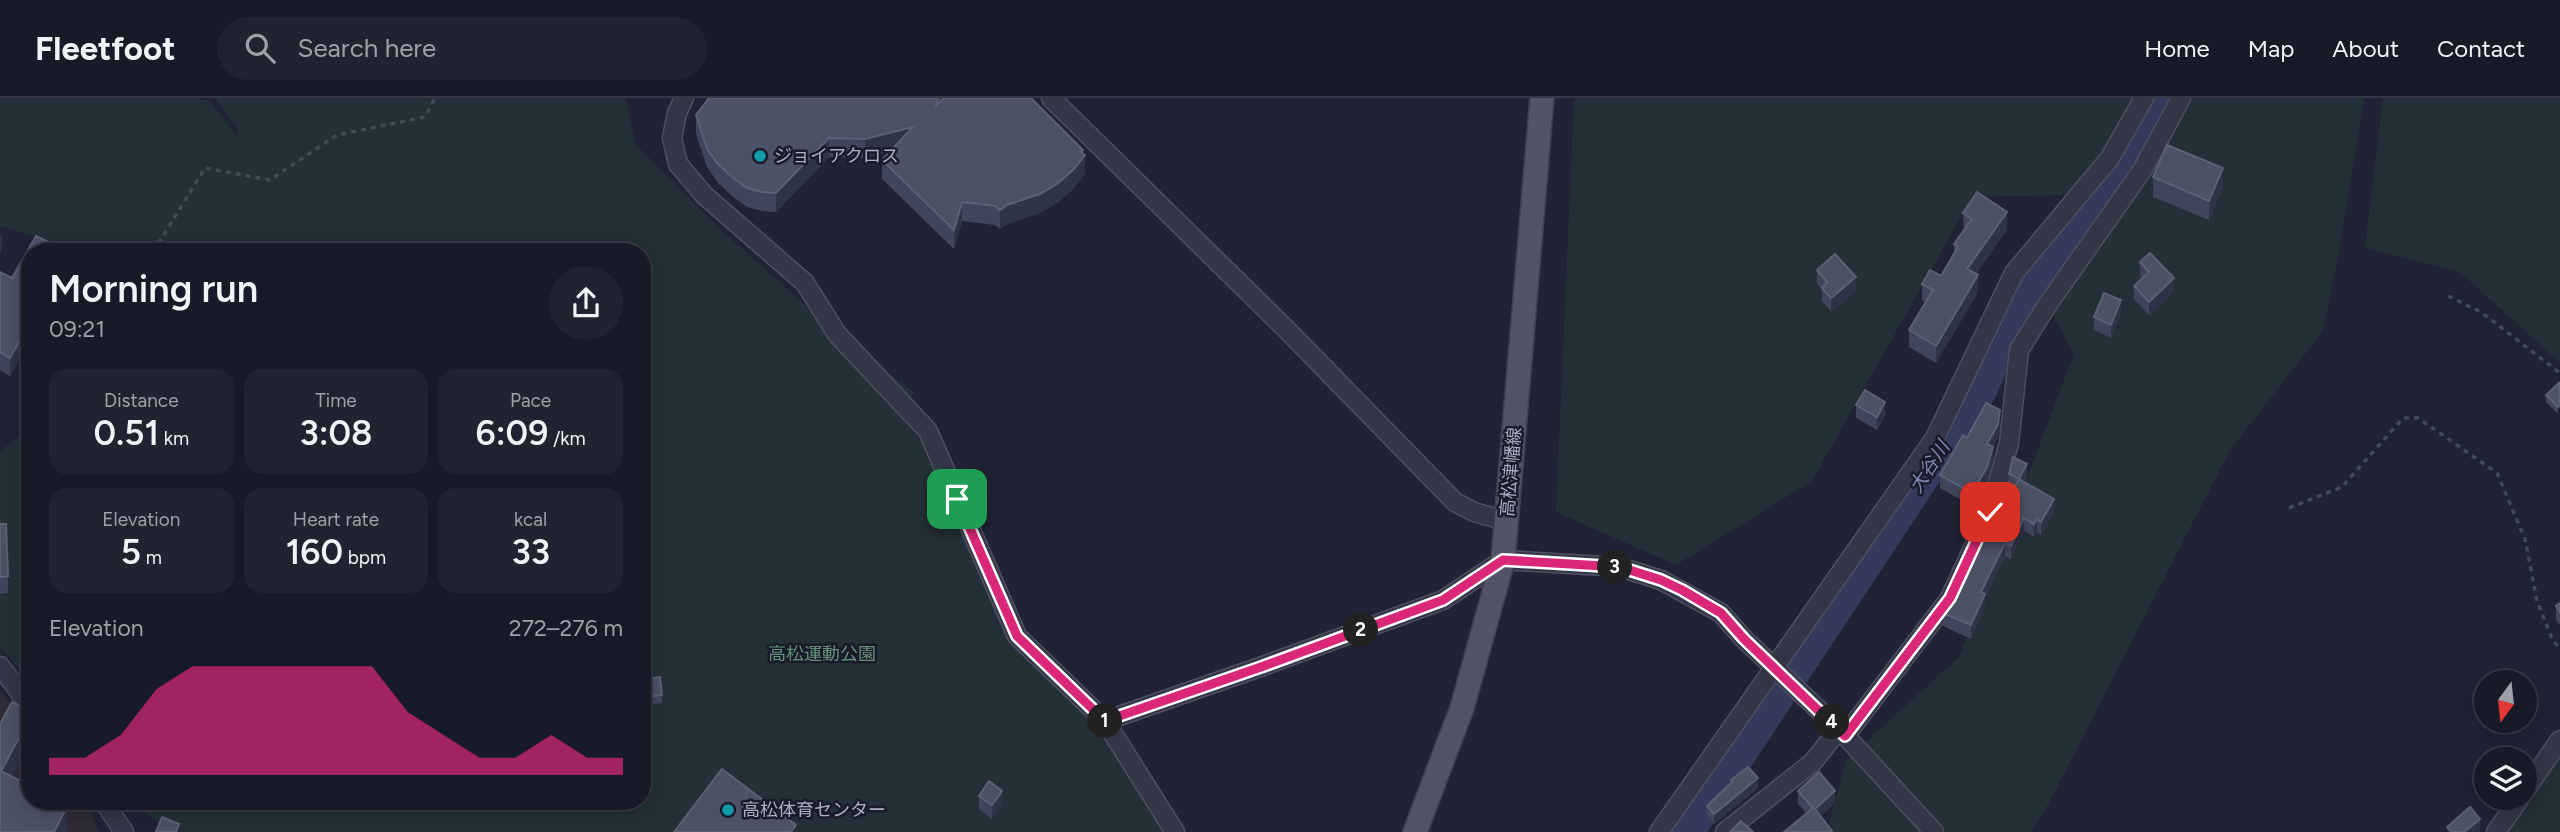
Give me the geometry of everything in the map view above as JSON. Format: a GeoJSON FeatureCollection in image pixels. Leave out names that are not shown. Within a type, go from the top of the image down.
{"type":"FeatureCollection","features":[{"type":"Feature","properties":{"kind":"main road","name":"高松津幡線"},"geometry":{"type":"LineString","coordinates":[[1415,832],[1462,708],[1503,560],[1542,98]]}},
{"type":"Feature","properties":{"kind":"street"},"geometry":{"type":"LineString","coordinates":[[684,98],[677,113],[672,138],[678,164],[704,195],[805,283],[837,334],[928,430],[1017,636],[1105,721],[1175,832]]}},
{"type":"Feature","properties":{"kind":"street"},"geometry":{"type":"LineString","coordinates":[[1051,98],[1288,331],[1455,502],[1474,512],[1506,521]]}},
{"type":"Feature","properties":{"kind":"street"},"geometry":{"type":"LineString","coordinates":[[1659,832],[1936,438],[2014,273],[2110,158],[2144,98]]}},
{"type":"Feature","properties":{"kind":"street"},"geometry":{"type":"LineString","coordinates":[[1725,832],[1813,762],[1842,732],[1950,598],[1990,512],[2009,443],[2019,350],[2143,169],[2181,98]]}},
{"type":"Feature","properties":{"kind":"street"},"geometry":{"type":"LineString","coordinates":[[1105,721],[1443,600],[1503,560],[1620,567],[1661,580],[1721,613],[1842,732],[1934,832]]}},
{"type":"Feature","properties":{"kind":"street"},"geometry":{"type":"LineString","coordinates":[[0,666],[21,694]]}},
{"type":"Feature","properties":{"kind":"street"},"geometry":{"type":"LineString","coordinates":[[2537,773],[2560,740]]}},
{"type":"Feature","properties":{"kind":"street"},"geometry":{"type":"LineString","coordinates":[[109,810],[124,832]]}},
{"type":"Feature","properties":{"kind":"street"},"geometry":{"type":"LineString","coordinates":[[2496,832],[2511,810]]}},
{"type":"Feature","properties":{"kind":"path"},"geometry":{"type":"LineString","coordinates":[[159,243],[205,168],[270,180],[337,135],[425,117],[435,98]]}},
{"type":"Feature","properties":{"kind":"path"},"geometry":{"type":"LineString","coordinates":[[2448,296],[2481,312],[2560,373]]}},
{"type":"Feature","properties":{"kind":"path"},"geometry":{"type":"LineString","coordinates":[[2290,508],[2342,487],[2403,418],[2418,418],[2497,473],[2525,539],[2537,601],[2553,641],[2560,648]]}},
{"type":"Feature","properties":{"kind":"shaded area"},"geometry":{"type":"Polygon","coordinates":[[[0,689],[21,718],[21,810],[89,810],[99,832],[0,832],[0,689]]]}},
{"type":"Feature","properties":{"kind":"green space","name":"高松運動公園"},"geometry":{"type":"Polygon","coordinates":[[[0,98],[194,98],[210,101],[236,136],[239,130],[215,98],[626,98],[635,144],[718,227],[837,334],[915,393],[895,411],[925,445],[1010,638],[1091,713],[1170,832],[171,832],[141,810],[651,810],[651,243],[56,243],[0,226],[0,98]]]}},
{"type":"Feature","properties":{"kind":"green space"},"geometry":{"type":"Polygon","coordinates":[[[1574,98],[2364,98],[2340,247],[2323,331],[2230,450],[2049,803],[2031,832],[1827,832],[1846,760],[1959,657],[2074,354],[2054,317],[2064,195],[1972,197],[1812,481],[1676,565],[1556,512],[1574,98]]]}},
{"type":"Feature","properties":{"kind":"green space"},"geometry":{"type":"Polygon","coordinates":[[[2383,98],[2560,98],[2560,363],[2460,272],[2365,248],[2383,98]]]}},
{"type":"Feature","properties":{"kind":"green space"},"geometry":{"type":"Polygon","coordinates":[[[21,436],[21,671],[0,646],[0,452],[21,436]]]}},
{"type":"Feature","properties":{"kind":"green space"},"geometry":{"type":"Polygon","coordinates":[[[2560,745],[2560,832],[2497,832],[2513,810],[2537,810],[2537,777],[2560,745]]]}},
{"type":"Feature","properties":{"kind":"building"},"geometry":{"type":"Polygon","coordinates":[[[709,98],[938,98],[936,106],[944,98],[1031,98],[1085,155],[1057,184],[1000,210],[995,206],[962,202],[954,230],[882,160],[913,127],[865,139],[829,138],[776,193],[762,192],[747,188],[732,177],[707,149],[696,115],[709,98]]]}},
{"type":"Feature","properties":{"kind":"building"},"geometry":{"type":"Polygon","coordinates":[[[2167,145],[2223,168],[2209,201],[2153,177],[2167,145]]]}},
{"type":"Feature","properties":{"kind":"building"},"geometry":{"type":"Polygon","coordinates":[[[1977,192],[2007,212],[1967,269],[1978,275],[1936,346],[1909,330],[1933,290],[1922,284],[1930,270],[1941,276],[1958,247],[1954,244],[1972,219],[1963,213],[1977,192]]]}},
{"type":"Feature","properties":{"kind":"building"},"geometry":{"type":"Polygon","coordinates":[[[36,236],[50,243],[32,243],[36,236]]]}},
{"type":"Feature","properties":{"kind":"building"},"geometry":{"type":"Polygon","coordinates":[[[2150,253],[2174,278],[2149,302],[2134,286],[2149,272],[2140,262],[2150,253]]]}},
{"type":"Feature","properties":{"kind":"building"},"geometry":{"type":"Polygon","coordinates":[[[1835,254],[1856,277],[1831,298],[1822,288],[1827,282],[1817,270],[1835,254]]]}},
{"type":"Feature","properties":{"kind":"building"},"geometry":{"type":"Polygon","coordinates":[[[21,262],[21,339],[10,358],[0,352],[0,272],[12,278],[21,262]]]}},
{"type":"Feature","properties":{"kind":"building"},"geometry":{"type":"Polygon","coordinates":[[[2104,293],[2121,300],[2111,325],[2094,317],[2104,293]]]}},
{"type":"Feature","properties":{"kind":"building"},"geometry":{"type":"Polygon","coordinates":[[[2559,383],[2560,405],[2558,407],[2546,395],[2559,383]]]}},
{"type":"Feature","properties":{"kind":"building"},"geometry":{"type":"Polygon","coordinates":[[[1865,390],[1885,402],[1877,417],[1856,405],[1865,390]]]}},
{"type":"Feature","properties":{"kind":"building"},"geometry":{"type":"Polygon","coordinates":[[[1986,403],[2000,410],[1998,424],[1987,444],[1993,447],[1987,467],[1972,493],[1940,475],[1963,435],[1967,438],[1986,403]]]}},
{"type":"Feature","properties":{"kind":"building"},"geometry":{"type":"Polygon","coordinates":[[[2013,457],[2027,464],[2019,479],[2009,474],[2013,457]]]}},
{"type":"Feature","properties":{"kind":"building"},"geometry":{"type":"Polygon","coordinates":[[[2019,479],[2054,499],[2041,522],[2037,519],[2034,524],[2024,518],[2011,546],[2005,543],[1981,592],[1985,594],[1971,625],[1943,613],[1960,590],[1999,506],[2003,508],[2019,479]]]}},
{"type":"Feature","properties":{"kind":"building"},"geometry":{"type":"Polygon","coordinates":[[[0,524],[6,524],[8,576],[0,577],[0,524]]]}},
{"type":"Feature","properties":{"kind":"building"},"geometry":{"type":"Polygon","coordinates":[[[660,677],[662,695],[651,696],[651,678],[660,677]]]}},
{"type":"Feature","properties":{"kind":"building"},"geometry":{"type":"Polygon","coordinates":[[[12,702],[21,706],[21,734],[1,771],[21,781],[21,810],[65,810],[54,832],[0,832],[0,724],[12,702]]]}},
{"type":"Feature","properties":{"kind":"building"},"geometry":{"type":"Polygon","coordinates":[[[1748,767],[1758,778],[1714,814],[1707,806],[1733,781],[1731,780],[1748,767]]]}},
{"type":"Feature","properties":{"kind":"building"},"geometry":{"type":"Polygon","coordinates":[[[722,769],[796,825],[791,832],[674,832],[722,769]]]}},
{"type":"Feature","properties":{"kind":"building"},"geometry":{"type":"Polygon","coordinates":[[[1819,772],[1835,791],[1815,809],[1832,831],[1784,832],[1813,808],[1798,791],[1819,772]]]}},
{"type":"Feature","properties":{"kind":"building"},"geometry":{"type":"Polygon","coordinates":[[[989,781],[1002,791],[992,805],[979,796],[989,781]]]}},
{"type":"Feature","properties":{"kind":"building"},"geometry":{"type":"Polygon","coordinates":[[[2470,807],[2480,819],[2464,832],[2451,832],[2447,827],[2470,807]]]}},
{"type":"Feature","properties":{"kind":"building"},"geometry":{"type":"Polygon","coordinates":[[[162,817],[179,824],[176,832],[156,832],[162,817]]]}},
{"type":"Feature","properties":{"kind":"building"},"geometry":{"type":"Polygon","coordinates":[[[1741,821],[1753,832],[1730,832],[1741,821]]]}},
{"type":"Feature","properties":{"kind":"waterway","name":"大谷川"},"geometry":{"type":"LineString","coordinates":[[1688,832],[1980,391],[2016,311],[2047,261],[2110,188],[2159,98]]}},
{"type":"Feature","properties":{"kind":"place","name":"ジョイアクロス"},"geometry":{"type":"Point","coordinates":[760,156]}},
{"type":"Feature","properties":{"kind":"place","name":"高松体育センター"},"geometry":{"type":"Point","coordinates":[728,810]}},
{"type":"Feature","properties":{"kind":"route"},"geometry":{"type":"LineString","coordinates":[[957,499],[1017,636],[1105,721],[1443,600],[1503,560],[1620,567],[1682,590],[1721,613],[1744,639],[1845,736],[1950,598],[1990,512]]}}]}
